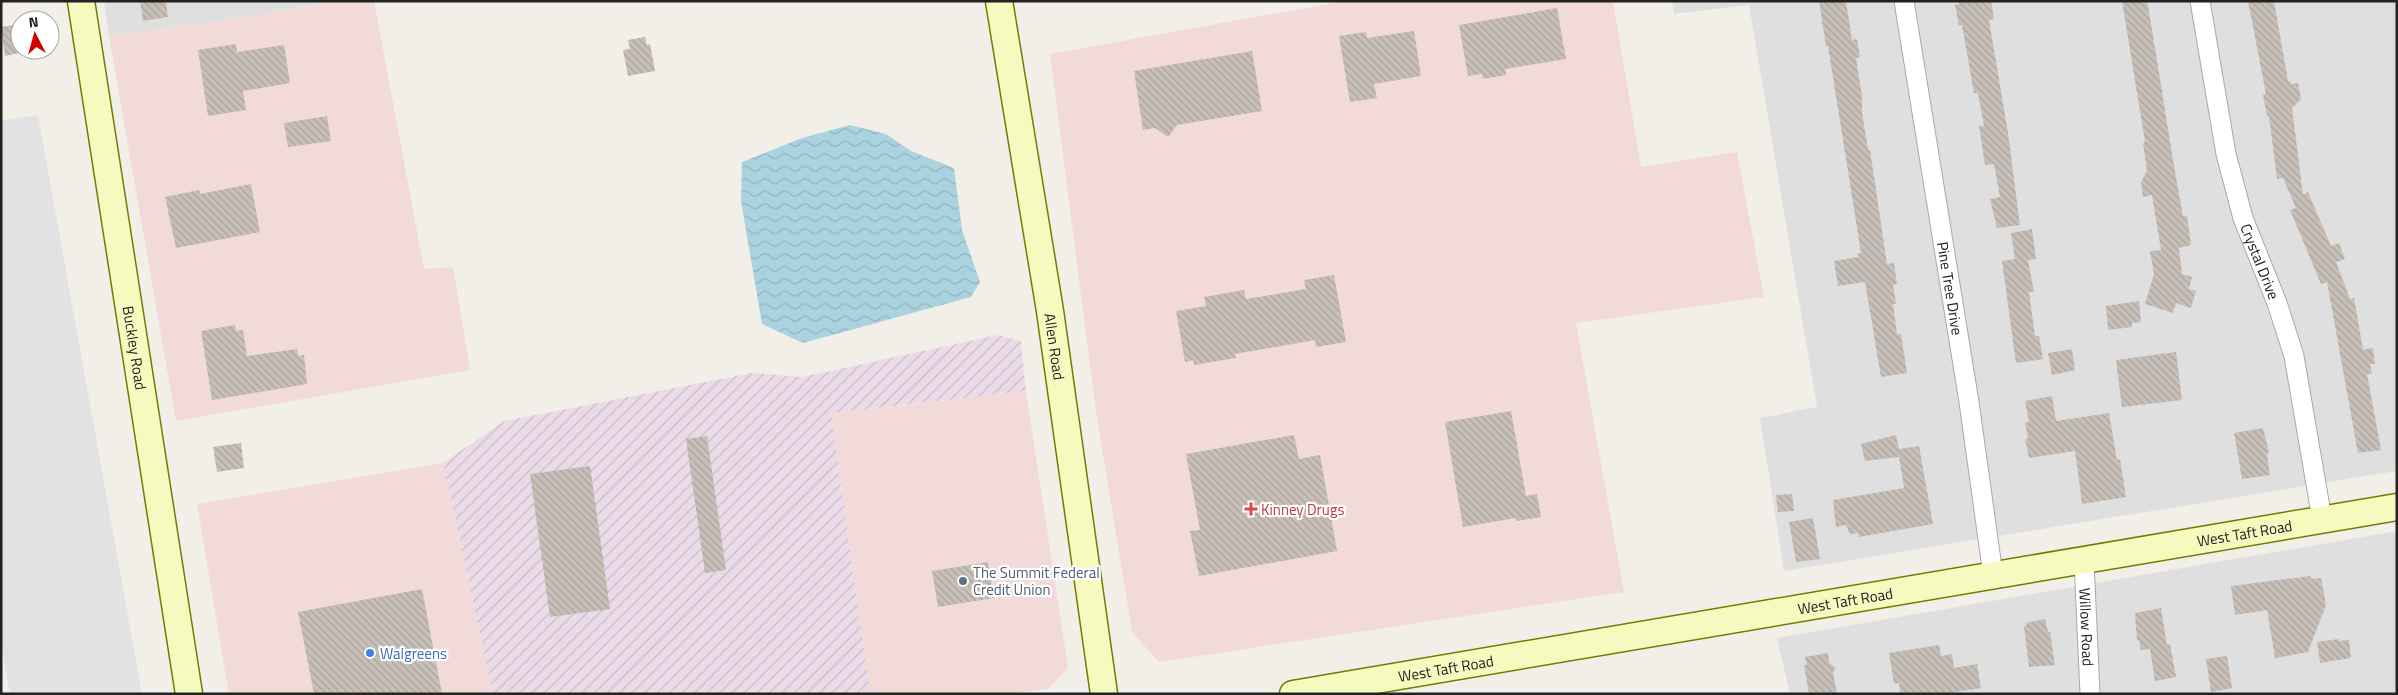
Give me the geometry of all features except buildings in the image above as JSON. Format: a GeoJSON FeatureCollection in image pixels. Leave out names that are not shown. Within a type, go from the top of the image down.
{"type":"FeatureCollection","features":[{"type":"Feature","properties":{"kind":"street","name":"Buckley Road"},"geometry":{"type":"LineString","coordinates":[[81,1],[188,694]]}},
{"type":"Feature","properties":{"kind":"street","name":"Allen Road"},"geometry":{"type":"LineString","coordinates":[[999,1],[1050,311],[1104,694]]}},
{"type":"Feature","properties":{"kind":"street","name":"Pine Tree Drive"},"geometry":{"type":"LineString","coordinates":[[1904,1],[1968,392],[1993,575]]}},
{"type":"Feature","properties":{"kind":"street","name":"Crystal Drive"},"geometry":{"type":"LineString","coordinates":[[2200,1],[2226,154],[2243,218],[2277,303],[2294,356],[2322,519]]}},
{"type":"Feature","properties":{"kind":"street","name":"West Taft Road"},"geometry":{"type":"LineString","coordinates":[[1293,694],[2084,561],[2322,519],[2397,508]]}},
{"type":"Feature","properties":{"kind":"street","name":"Willow Road"},"geometry":{"type":"LineString","coordinates":[[2084,561],[2090,694]]}},
{"type":"Feature","properties":{"kind":"shaded area"},"geometry":{"type":"Polygon","coordinates":[[[104,1],[337,1],[235,19],[109,36],[104,1]]]}},
{"type":"Feature","properties":{"kind":"shaded area"},"geometry":{"type":"Polygon","coordinates":[[[337,1],[374,1],[424,269],[453,267],[470,370],[176,421],[109,36],[235,19],[337,1]]]}},
{"type":"Feature","properties":{"kind":"shaded area"},"geometry":{"type":"Polygon","coordinates":[[[1345,1],[1613,1],[1641,167],[1737,152],[1764,297],[1576,323],[1624,592],[1159,662],[1132,632],[1096,412],[1050,54],[1345,1]]]}},
{"type":"Feature","properties":{"kind":"shaded area"},"geometry":{"type":"Polygon","coordinates":[[[1672,1],[2397,1],[2397,471],[1784,571],[1760,418],[1817,407],[1749,5],[1674,14],[1672,1]]]}},
{"type":"Feature","properties":{"kind":"shaded area"},"geometry":{"type":"Polygon","coordinates":[[[38,115],[142,694],[10,694],[1,642],[1,121],[38,115]]]}},
{"type":"Feature","properties":{"kind":"shaded area"},"geometry":{"type":"Polygon","coordinates":[[[997,335],[1021,341],[1026,391],[831,413],[870,694],[493,694],[443,463],[504,421],[752,373],[802,377],[997,335]]]}},
{"type":"Feature","properties":{"kind":"shaded area"},"geometry":{"type":"Polygon","coordinates":[[[1026,391],[1068,668],[1048,689],[1006,694],[870,694],[831,413],[1026,391]]]}},
{"type":"Feature","properties":{"kind":"shaded area"},"geometry":{"type":"Polygon","coordinates":[[[443,463],[493,694],[229,694],[197,504],[443,463]]]}},
{"type":"Feature","properties":{"kind":"shaded area"},"geometry":{"type":"Polygon","coordinates":[[[2397,531],[2397,694],[1790,694],[1777,638],[2397,531]]]}},
{"type":"Feature","properties":{"kind":"water"},"geometry":{"type":"Polygon","coordinates":[[[850,125],[886,134],[911,151],[954,168],[962,230],[980,282],[971,297],[803,343],[762,324],[741,201],[742,162],[802,138],[850,125]]]}},
{"type":"Feature","properties":{"kind":"place","name":"Kinney Drugs"},"geometry":{"type":"Point","coordinates":[1251,509]}},
{"type":"Feature","properties":{"kind":"place","name":"The Summit Federal Credit Union"},"geometry":{"type":"Point","coordinates":[963,581]}},
{"type":"Feature","properties":{"kind":"place","name":"Walgreens"},"geometry":{"type":"Point","coordinates":[370,653]}}]}
